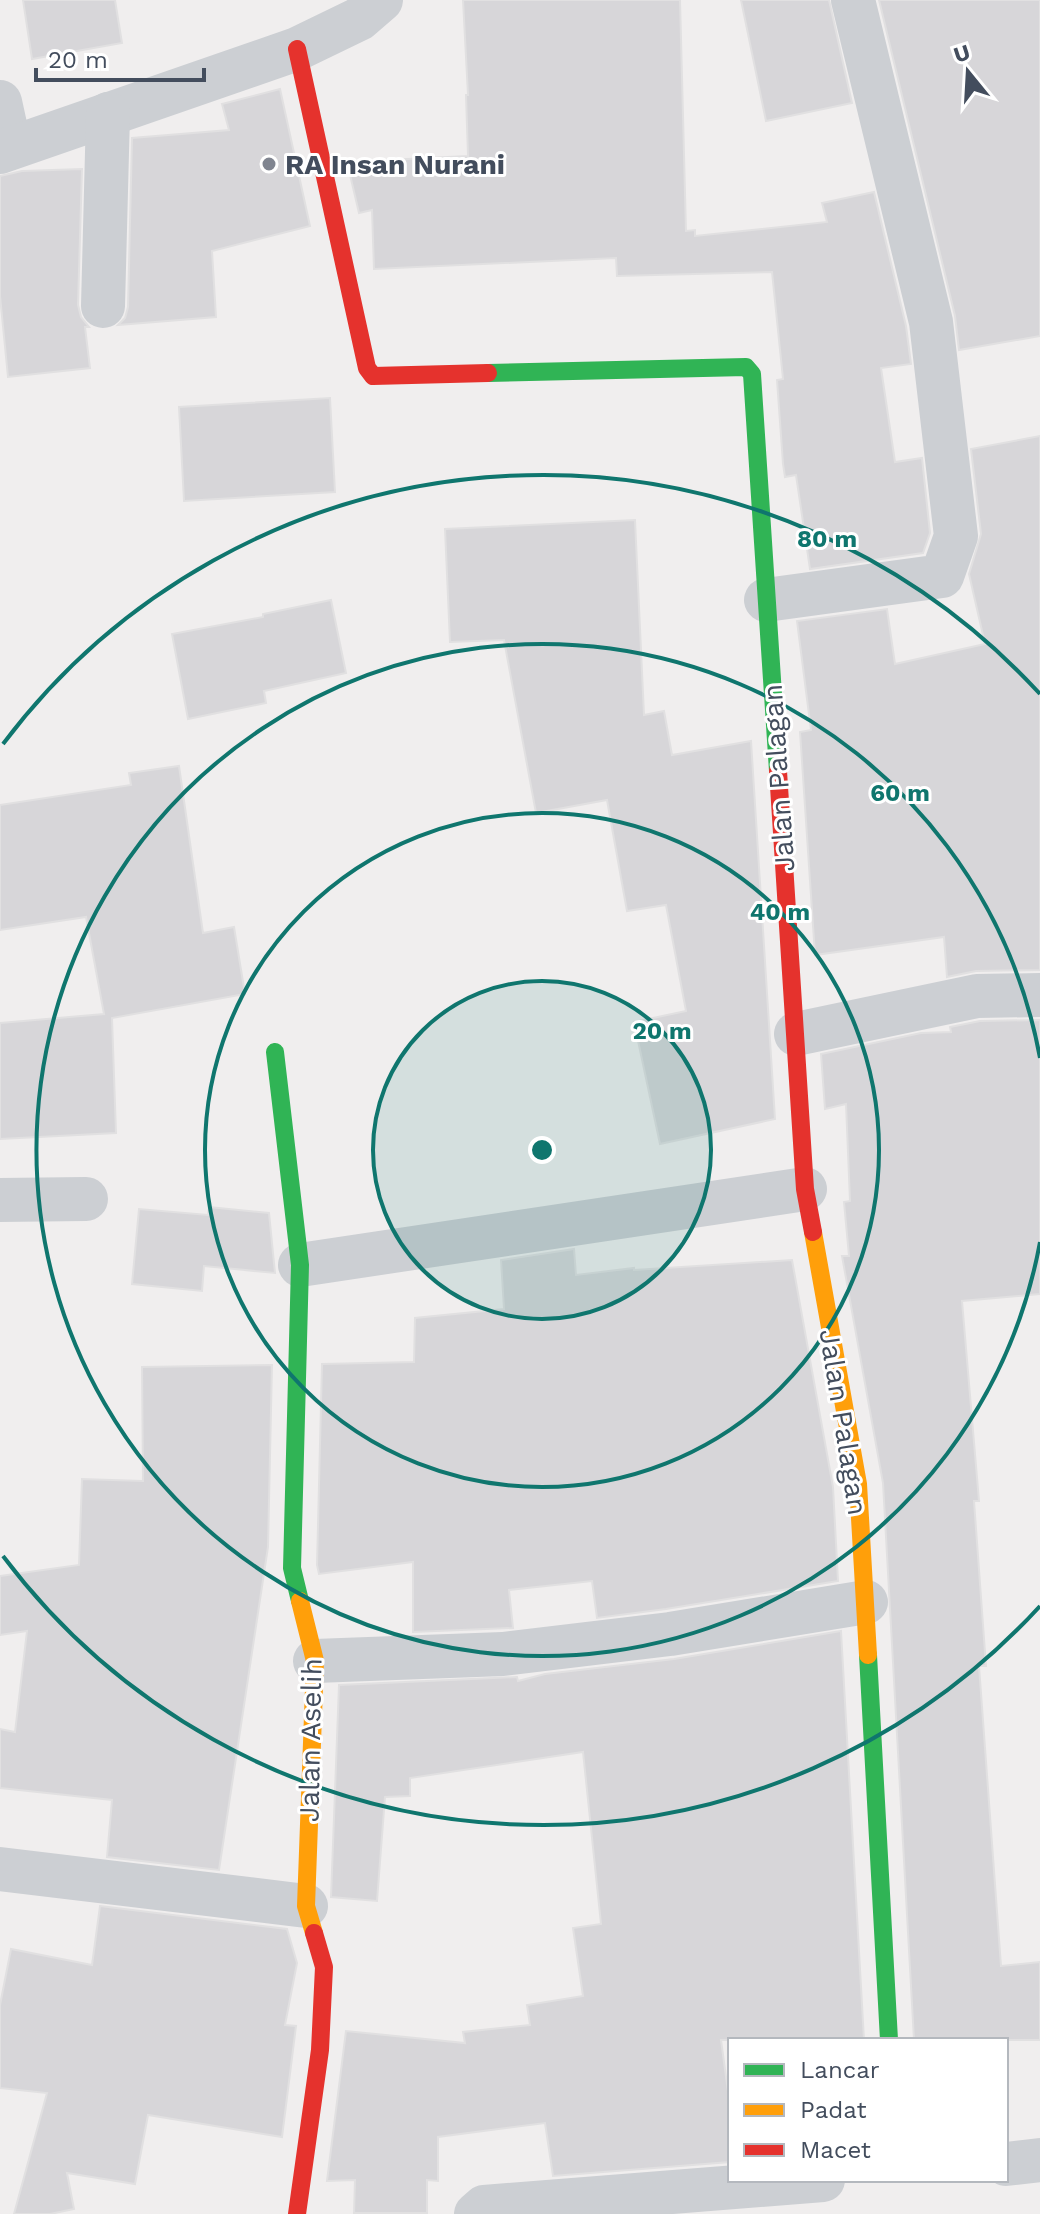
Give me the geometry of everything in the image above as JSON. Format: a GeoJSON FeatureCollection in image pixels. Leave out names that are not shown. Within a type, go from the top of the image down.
{"type":"FeatureCollection","features":[{"type":"Feature","properties":{"kind":"street"},"geometry":{"type":"LineString","coordinates":[[0,102],[5,150],[297,49],[359,19],[381,0]]}},
{"type":"Feature","properties":{"kind":"street"},"geometry":{"type":"LineString","coordinates":[[766,600],[942,576],[956,536],[931,322],[853,0]]}},
{"type":"Feature","properties":{"kind":"street","name":"Jalan Palagan"},"geometry":{"type":"LineString","coordinates":[[297,49],[368,372],[373,376],[749,368],[752,374],[805,1189],[858,1484],[889,2038]]}},
{"type":"Feature","properties":{"kind":"street"},"geometry":{"type":"LineString","coordinates":[[103,306],[108,114]]}},
{"type":"Feature","properties":{"kind":"street"},"geometry":{"type":"LineString","coordinates":[[796,1034],[977,996],[1040,995]]}},
{"type":"Feature","properties":{"kind":"street","name":"Jalan Aselih"},"geometry":{"type":"LineString","coordinates":[[275,1052],[300,1265],[292,1568],[315,1661],[306,1906],[324,1967],[320,2050],[297,2214]]}},
{"type":"Feature","properties":{"kind":"street"},"geometry":{"type":"LineString","coordinates":[[300,1265],[805,1189]]}},
{"type":"Feature","properties":{"kind":"street"},"geometry":{"type":"LineString","coordinates":[[0,1200],[86,1199]]}},
{"type":"Feature","properties":{"kind":"street"},"geometry":{"type":"LineString","coordinates":[[315,1661],[503,1654],[670,1634],[866,1602]]}},
{"type":"Feature","properties":{"kind":"street"},"geometry":{"type":"LineString","coordinates":[[0,1869],[12,1868],[306,1906]]}},
{"type":"Feature","properties":{"kind":"street"},"geometry":{"type":"LineString","coordinates":[[1008,2164],[1040,2160]]}},
{"type":"Feature","properties":{"kind":"street"},"geometry":{"type":"LineString","coordinates":[[476,2214],[484,2207],[798,2182]]}},
{"type":"Feature","properties":{"kind":"building"},"geometry":{"type":"Polygon","coordinates":[[[23,0],[115,0],[122,43],[32,59],[23,0]]]}},
{"type":"Feature","properties":{"kind":"building"},"geometry":{"type":"Polygon","coordinates":[[[463,0],[680,0],[686,231],[695,230],[695,236],[827,222],[822,203],[874,192],[906,326],[911,364],[881,368],[895,462],[922,458],[930,533],[923,553],[810,569],[796,475],[785,477],[783,464],[777,380],[783,379],[772,272],[617,276],[616,258],[374,269],[372,210],[359,213],[347,162],[468,156],[463,0]]]}},
{"type":"Feature","properties":{"kind":"building"},"geometry":{"type":"Polygon","coordinates":[[[741,0],[829,0],[852,103],[766,121],[741,0]]]}},
{"type":"Feature","properties":{"kind":"building"},"geometry":{"type":"Polygon","coordinates":[[[879,0],[1040,0],[1040,336],[959,350],[955,316],[879,0]]]}},
{"type":"Feature","properties":{"kind":"building"},"geometry":{"type":"Polygon","coordinates":[[[280,89],[310,226],[212,251],[216,317],[118,325],[125,318],[128,307],[132,138],[229,130],[222,104],[280,89]]]}},
{"type":"Feature","properties":{"kind":"building"},"geometry":{"type":"Polygon","coordinates":[[[82,169],[78,305],[81,317],[89,327],[85,327],[90,368],[8,377],[0,296],[0,176],[22,171],[82,169]]]}},
{"type":"Feature","properties":{"kind":"building"},"geometry":{"type":"Polygon","coordinates":[[[330,398],[335,492],[184,501],[179,407],[330,398]]]}},
{"type":"Feature","properties":{"kind":"building"},"geometry":{"type":"Polygon","coordinates":[[[1040,436],[1040,970],[976,971],[947,977],[944,937],[815,955],[800,732],[811,730],[797,621],[887,609],[895,664],[985,644],[969,574],[981,534],[971,449],[1040,436]]]}},
{"type":"Feature","properties":{"kind":"building"},"geometry":{"type":"Polygon","coordinates":[[[635,520],[644,715],[664,711],[672,755],[751,741],[775,1119],[660,1144],[634,1022],[686,1011],[666,905],[627,911],[607,800],[536,813],[504,640],[450,642],[445,529],[635,520]]]}},
{"type":"Feature","properties":{"kind":"building"},"geometry":{"type":"Polygon","coordinates":[[[331,600],[346,673],[264,691],[266,703],[188,719],[172,634],[263,617],[263,614],[331,600]]]}},
{"type":"Feature","properties":{"kind":"building"},"geometry":{"type":"Polygon","coordinates":[[[179,766],[203,933],[234,927],[245,994],[112,1018],[116,1133],[0,1139],[0,1023],[104,1014],[86,917],[0,930],[0,805],[131,785],[129,773],[179,766]]]}},
{"type":"Feature","properties":{"kind":"building"},"geometry":{"type":"Polygon","coordinates":[[[1040,1020],[1040,1294],[962,1301],[979,1501],[974,1501],[986,1666],[979,1666],[1001,1966],[1040,1962],[1040,2040],[914,2038],[883,1483],[842,1256],[849,1256],[844,1202],[850,1201],[846,1104],[825,1109],[821,1054],[921,1033],[951,1032],[950,1027],[980,1021],[1040,1020]]]}},
{"type":"Feature","properties":{"kind":"building"},"geometry":{"type":"Polygon","coordinates":[[[209,1207],[269,1213],[275,1273],[204,1266],[202,1291],[132,1284],[139,1209],[208,1215],[209,1207]]]}},
{"type":"Feature","properties":{"kind":"building"},"geometry":{"type":"Polygon","coordinates":[[[574,1249],[576,1275],[634,1268],[792,1260],[833,1487],[838,1581],[597,1618],[592,1581],[509,1590],[513,1628],[413,1632],[413,1562],[319,1574],[322,1364],[414,1362],[415,1318],[504,1309],[501,1260],[574,1249]]]}},
{"type":"Feature","properties":{"kind":"building"},"geometry":{"type":"Polygon","coordinates":[[[272,1365],[268,1547],[219,1870],[107,1857],[112,1800],[0,1788],[0,1729],[15,1732],[27,1631],[0,1635],[0,1576],[79,1565],[82,1479],[143,1481],[142,1367],[272,1365]]]}},
{"type":"Feature","properties":{"kind":"building"},"geometry":{"type":"Polygon","coordinates":[[[841,1631],[864,2038],[721,2040],[728,2091],[728,2162],[553,2176],[545,2123],[438,2137],[438,2181],[427,2180],[427,2213],[354,2213],[355,2180],[327,2181],[346,2031],[465,2043],[463,2032],[530,2025],[527,2005],[583,1996],[573,1928],[601,1924],[583,1752],[410,1778],[410,1796],[385,1797],[377,1901],[331,1897],[339,1685],[517,1677],[518,1681],[545,1674],[674,1659],[841,1631]]]}},
{"type":"Feature","properties":{"kind":"building"},"geometry":{"type":"Polygon","coordinates":[[[100,1906],[287,1929],[297,1963],[285,2025],[296,2026],[282,2137],[148,2115],[135,2184],[67,2173],[74,2209],[50,2214],[14,2214],[47,2093],[0,2088],[0,2005],[11,1949],[92,1965],[100,1906]]]}},
{"type":"Feature","properties":{"kind":"traffic: fast"},"geometry":{"type":"LineString","coordinates":[[488,373],[746,367],[752,374],[778,771]]}},
{"type":"Feature","properties":{"kind":"traffic: fast"},"geometry":{"type":"LineString","coordinates":[[275,1052],[300,1265],[292,1568],[300,1601]]}},
{"type":"Feature","properties":{"kind":"traffic: fast"},"geometry":{"type":"LineString","coordinates":[[868,1655],[889,2038]]}},
{"type":"Feature","properties":{"kind":"traffic: slow"},"geometry":{"type":"LineString","coordinates":[[813,1232],[858,1484],[868,1655]]}},
{"type":"Feature","properties":{"kind":"traffic: slow"},"geometry":{"type":"LineString","coordinates":[[300,1601],[315,1661],[306,1906],[314,1933]]}},
{"type":"Feature","properties":{"kind":"traffic: jam"},"geometry":{"type":"LineString","coordinates":[[297,49],[367,368],[373,376],[488,373]]}},
{"type":"Feature","properties":{"kind":"traffic: jam"},"geometry":{"type":"LineString","coordinates":[[778,771],[805,1189],[813,1232]]}},
{"type":"Feature","properties":{"kind":"traffic: jam"},"geometry":{"type":"LineString","coordinates":[[297,2214],[320,2050],[324,1967],[314,1933]]}},
{"type":"Feature","properties":{"kind":"place","name":"RA Insan Nurani"},"geometry":{"type":"Point","coordinates":[269,164]}}]}
